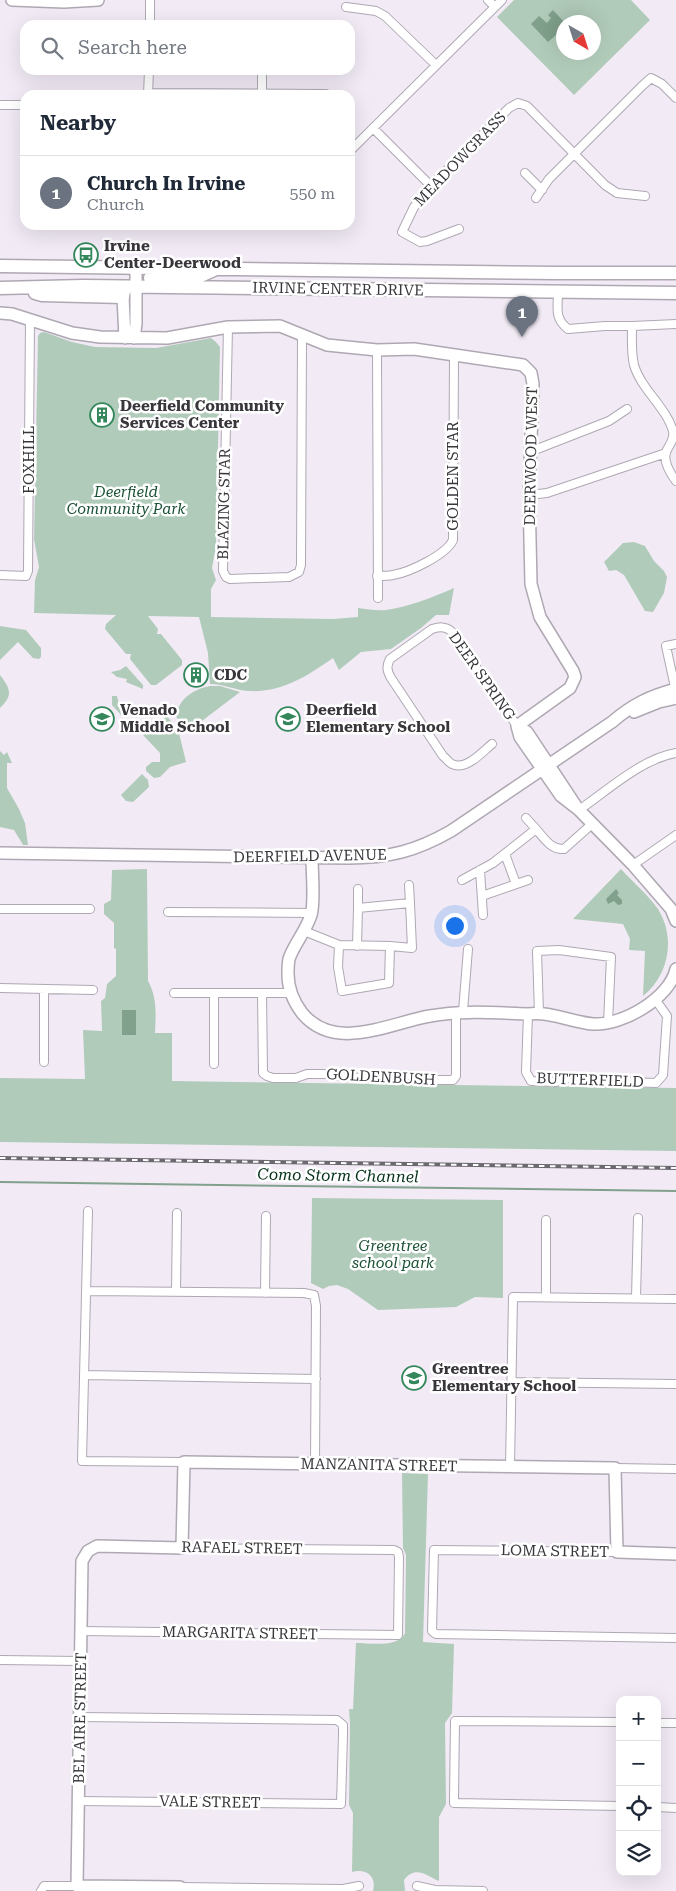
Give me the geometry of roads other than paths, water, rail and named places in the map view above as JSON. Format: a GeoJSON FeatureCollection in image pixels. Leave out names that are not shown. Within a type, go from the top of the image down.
{"type":"FeatureCollection","features":[{"type":"Feature","properties":{"kind":"main road","name":"IRVINE CENTER DRIVE"},"geometry":{"type":"LineString","coordinates":[[0,266],[131,284],[218,268],[557,273],[676,272]]}},
{"type":"Feature","properties":{"kind":"main road","name":"IRVINE CENTER DRIVE"},"geometry":{"type":"LineString","coordinates":[[0,288],[131,284],[676,293]]}},
{"type":"Feature","properties":{"kind":"street"},"geometry":{"type":"LineString","coordinates":[[12,0],[64,2],[98,0]]}},
{"type":"Feature","properties":{"kind":"street"},"geometry":{"type":"LineString","coordinates":[[150,0],[150,20]]}},
{"type":"Feature","properties":{"kind":"street"},"geometry":{"type":"LineString","coordinates":[[488,0],[495,7]]}},
{"type":"Feature","properties":{"kind":"street"},"geometry":{"type":"LineString","coordinates":[[355,146],[502,0]]}},
{"type":"Feature","properties":{"kind":"street"},"geometry":{"type":"LineString","coordinates":[[346,7],[376,11],[385,16],[436,65]]}},
{"type":"Feature","properties":{"kind":"street"},"geometry":{"type":"LineString","coordinates":[[148,90],[149,75]]}},
{"type":"Feature","properties":{"kind":"street"},"geometry":{"type":"LineString","coordinates":[[262,75],[262,90]]}},
{"type":"Feature","properties":{"kind":"street"},"geometry":{"type":"LineString","coordinates":[[536,198],[549,179],[651,78],[662,84],[676,98]]}},
{"type":"Feature","properties":{"kind":"street","name":"MEADOWGRASS"},"geometry":{"type":"LineString","coordinates":[[459,229],[427,242],[420,242],[402,232],[414,207],[431,186],[509,108],[518,103],[527,106],[604,185],[617,193],[645,196]]}},
{"type":"Feature","properties":{"kind":"street"},"geometry":{"type":"LineString","coordinates":[[0,105],[20,105]]}},
{"type":"Feature","properties":{"kind":"street"},"geometry":{"type":"LineString","coordinates":[[373,128],[431,186]]}},
{"type":"Feature","properties":{"kind":"street"},"geometry":{"type":"LineString","coordinates":[[525,174],[542,190]]}},
{"type":"Feature","properties":{"kind":"street"},"geometry":{"type":"LineString","coordinates":[[129,338],[131,284]]}},
{"type":"Feature","properties":{"kind":"street"},"geometry":{"type":"LineString","coordinates":[[129,338],[131,284]]}},
{"type":"Feature","properties":{"kind":"street"},"geometry":{"type":"LineString","coordinates":[[558,292],[560,323],[568,329],[676,324]]}},
{"type":"Feature","properties":{"kind":"street","name":"DEERWOOD WEST"},"geometry":{"type":"LineString","coordinates":[[0,314],[12,314],[72,333],[100,337],[167,338],[253,325],[280,326],[327,345],[377,350],[414,349],[523,365],[531,373],[533,384],[530,566],[535,600],[540,617],[573,671],[574,677],[570,688],[517,726]]}},
{"type":"Feature","properties":{"kind":"street","name":"FOXHILL"},"geometry":{"type":"LineString","coordinates":[[0,576],[26,576],[28,571],[30,319]]}},
{"type":"Feature","properties":{"kind":"street"},"geometry":{"type":"LineString","coordinates":[[632,326],[634,366],[674,433],[671,445],[666,453],[667,466],[676,480]]}},
{"type":"Feature","properties":{"kind":"street","name":"BLAZING STAR"},"geometry":{"type":"LineString","coordinates":[[228,328],[222,571],[230,579],[289,577],[299,572],[301,566],[302,335]]}},
{"type":"Feature","properties":{"kind":"street"},"geometry":{"type":"LineString","coordinates":[[377,350],[378,598]]}},
{"type":"Feature","properties":{"kind":"street","name":"GOLDEN STAR"},"geometry":{"type":"LineString","coordinates":[[378,576],[393,575],[408,570],[443,553],[453,540],[454,355]]}},
{"type":"Feature","properties":{"kind":"street"},"geometry":{"type":"LineString","coordinates":[[532,451],[609,421],[627,409]]}},
{"type":"Feature","properties":{"kind":"street"},"geometry":{"type":"LineString","coordinates":[[530,495],[547,493],[666,453]]}},
{"type":"Feature","properties":{"kind":"street","name":"DEER SPRING"},"geometry":{"type":"LineString","coordinates":[[492,744],[470,762],[460,766],[452,764],[443,756],[391,678],[387,664],[390,659],[432,629],[448,628],[517,726],[520,737],[573,798],[578,810],[634,865],[671,909],[676,921]]}},
{"type":"Feature","properties":{"kind":"street"},"geometry":{"type":"LineString","coordinates":[[676,644],[666,646],[676,692]]}},
{"type":"Feature","properties":{"kind":"street","name":"DEERFIELD AVENUE"},"geometry":{"type":"LineString","coordinates":[[0,853],[312,858],[372,858],[396,855],[431,843],[612,722],[676,692]]}},
{"type":"Feature","properties":{"kind":"street"},"geometry":{"type":"LineString","coordinates":[[578,810],[641,767],[655,759],[676,752]]}},
{"type":"Feature","properties":{"kind":"street"},"geometry":{"type":"LineString","coordinates":[[526,818],[550,845],[559,849],[564,849],[592,824]]}},
{"type":"Feature","properties":{"kind":"street"},"geometry":{"type":"LineString","coordinates":[[462,880],[505,854],[536,830]]}},
{"type":"Feature","properties":{"kind":"street"},"geometry":{"type":"LineString","coordinates":[[634,865],[676,835]]}},
{"type":"Feature","properties":{"kind":"street"},"geometry":{"type":"LineString","coordinates":[[505,854],[516,884]]}},
{"type":"Feature","properties":{"kind":"street"},"geometry":{"type":"LineString","coordinates":[[312,858],[312,912],[289,959],[288,977],[290,993],[297,1006],[306,1017],[328,1031],[353,1034],[429,1016],[460,1012],[534,1013],[594,1024],[608,1023],[623,1018],[655,999],[676,972]]}},
{"type":"Feature","properties":{"kind":"street"},"geometry":{"type":"LineString","coordinates":[[480,870],[482,915]]}},
{"type":"Feature","properties":{"kind":"street"},"geometry":{"type":"LineString","coordinates":[[482,896],[528,880]]}},
{"type":"Feature","properties":{"kind":"street"},"geometry":{"type":"LineString","coordinates":[[304,931],[339,945],[413,947],[409,885]]}},
{"type":"Feature","properties":{"kind":"street"},"geometry":{"type":"LineString","coordinates":[[357,946],[358,889]]}},
{"type":"Feature","properties":{"kind":"street"},"geometry":{"type":"LineString","coordinates":[[358,908],[410,903]]}},
{"type":"Feature","properties":{"kind":"street"},"geometry":{"type":"LineString","coordinates":[[0,909],[90,909]]}},
{"type":"Feature","properties":{"kind":"street"},"geometry":{"type":"LineString","coordinates":[[168,912],[312,912]]}},
{"type":"Feature","properties":{"kind":"street"},"geometry":{"type":"LineString","coordinates":[[339,945],[337,962],[342,991],[389,983],[390,946]]}},
{"type":"Feature","properties":{"kind":"street"},"geometry":{"type":"LineString","coordinates":[[460,1012],[468,949]]}},
{"type":"Feature","properties":{"kind":"street"},"geometry":{"type":"LineString","coordinates":[[534,1013],[537,951],[559,950],[611,956],[608,1023]]}},
{"type":"Feature","properties":{"kind":"street"},"geometry":{"type":"LineString","coordinates":[[0,988],[92,990]]}},
{"type":"Feature","properties":{"kind":"street"},"geometry":{"type":"LineString","coordinates":[[44,990],[44,1062]]}},
{"type":"Feature","properties":{"kind":"street"},"geometry":{"type":"LineString","coordinates":[[174,993],[290,993]]}},
{"type":"Feature","properties":{"kind":"street"},"geometry":{"type":"LineString","coordinates":[[214,993],[214,1064]]}},
{"type":"Feature","properties":{"kind":"street","name":"GOLDENBUSH"},"geometry":{"type":"LineString","coordinates":[[262,994],[263,1073],[273,1078],[292,1078],[305,1074],[334,1074],[343,1078],[410,1075],[427,1080],[453,1080],[456,1076],[460,1012]]}},
{"type":"Feature","properties":{"kind":"street","name":"BUTTERFIELD"},"geometry":{"type":"LineString","coordinates":[[534,1013],[526,1072],[531,1081],[556,1082],[568,1078],[621,1078],[630,1082],[656,1082],[663,1075],[667,1016],[655,999]]}},
{"type":"Feature","properties":{"kind":"street"},"geometry":{"type":"LineString","coordinates":[[88,1211],[84,1375],[316,1379]]}},
{"type":"Feature","properties":{"kind":"street"},"geometry":{"type":"LineString","coordinates":[[176,1292],[177,1213]]}},
{"type":"Feature","properties":{"kind":"street"},"geometry":{"type":"LineString","coordinates":[[265,1293],[266,1216]]}},
{"type":"Feature","properties":{"kind":"street"},"geometry":{"type":"LineString","coordinates":[[636,1298],[638,1218]]}},
{"type":"Feature","properties":{"kind":"street"},"geometry":{"type":"LineString","coordinates":[[546,1220],[546,1297]]}},
{"type":"Feature","properties":{"kind":"street"},"geometry":{"type":"LineString","coordinates":[[87,1291],[304,1293],[314,1295],[316,1306],[315,1464]]}},
{"type":"Feature","properties":{"kind":"street"},"geometry":{"type":"LineString","coordinates":[[510,1467],[513,1297],[676,1299]]}},
{"type":"Feature","properties":{"kind":"street","name":"MANZANITA STREET"},"geometry":{"type":"LineString","coordinates":[[84,1375],[82,1461],[676,1469]]}},
{"type":"Feature","properties":{"kind":"street"},"geometry":{"type":"LineString","coordinates":[[512,1382],[676,1384]]}},
{"type":"Feature","properties":{"kind":"street"},"geometry":{"type":"LineString","coordinates":[[182,1548],[184,1462]]}},
{"type":"Feature","properties":{"kind":"street"},"geometry":{"type":"LineString","coordinates":[[615,1468],[617,1552]]}},
{"type":"Feature","properties":{"kind":"street","name":"RAFAEL STREET"},"geometry":{"type":"LineString","coordinates":[[88,1551],[97,1546],[394,1550],[398,1552],[398,1635]]}},
{"type":"Feature","properties":{"kind":"street","name":"LOMA STREET"},"geometry":{"type":"LineString","coordinates":[[676,1554],[434,1550],[432,1631],[436,1634],[676,1638]]}},
{"type":"Feature","properties":{"kind":"street","name":"BEL AIRE STREET"},"geometry":{"type":"LineString","coordinates":[[77,1886],[82,1561],[88,1551]]}},
{"type":"Feature","properties":{"kind":"street","name":"MARGARITA STREET"},"geometry":{"type":"LineString","coordinates":[[81,1631],[398,1635]]}},
{"type":"Feature","properties":{"kind":"street"},"geometry":{"type":"LineString","coordinates":[[0,1660],[80,1661]]}},
{"type":"Feature","properties":{"kind":"street","name":"VALE STREET"},"geometry":{"type":"LineString","coordinates":[[78,1801],[342,1804],[343,1725],[337,1720],[80,1717]]}},
{"type":"Feature","properties":{"kind":"street"},"geometry":{"type":"LineString","coordinates":[[616,1722],[455,1721],[454,1803],[616,1806]]}},
{"type":"Feature","properties":{"kind":"street"},"geometry":{"type":"LineString","coordinates":[[661,1722],[676,1723]]}},
{"type":"Feature","properties":{"kind":"street"},"geometry":{"type":"LineString","coordinates":[[661,1807],[676,1808]]}},
{"type":"Feature","properties":{"kind":"street"},"geometry":{"type":"LineString","coordinates":[[41,1891],[44,1886],[304,1890],[343,1889],[359,1886]]}},
{"type":"Feature","properties":{"kind":"street"},"geometry":{"type":"LineString","coordinates":[[417,1886],[434,1890],[483,1891]]}},
{"type":"Feature","properties":{"kind":"waterway","name":"Como Storm Channel"},"geometry":{"type":"LineString","coordinates":[[0,1182],[676,1191]]}},
{"type":"Feature","properties":{"kind":"railway"},"geometry":{"type":"LineString","coordinates":[[0,1158],[676,1168]]}},
{"type":"Feature","properties":{"kind":"place","name":"Irvine Center-Deerwood"},"geometry":{"type":"Point","coordinates":[86,255]}},
{"type":"Feature","properties":{"kind":"place","name":"Church In Irvine"},"geometry":{"type":"Point","coordinates":[522,337]}},
{"type":"Feature","properties":{"kind":"place","name":"Deerfield Community Services Center"},"geometry":{"type":"Point","coordinates":[102,415]}},
{"type":"Feature","properties":{"kind":"place","name":"CDC"},"geometry":{"type":"Point","coordinates":[196,675]}},
{"type":"Feature","properties":{"kind":"place","name":"Venado Middle School"},"geometry":{"type":"Point","coordinates":[102,719]}},
{"type":"Feature","properties":{"kind":"place","name":"Deerfield Elementary School"},"geometry":{"type":"Point","coordinates":[288,719]}},
{"type":"Feature","properties":{"kind":"place","name":"Greentree Elementary School"},"geometry":{"type":"Point","coordinates":[414,1378]}},
{"type":"Feature","properties":{"kind":"park label","name":"Deerfield Community Park"},"geometry":{"type":"Point","coordinates":[126,500]}},
{"type":"Feature","properties":{"kind":"park label","name":"Greentree school park"},"geometry":{"type":"Point","coordinates":[393,1254]}}]}
